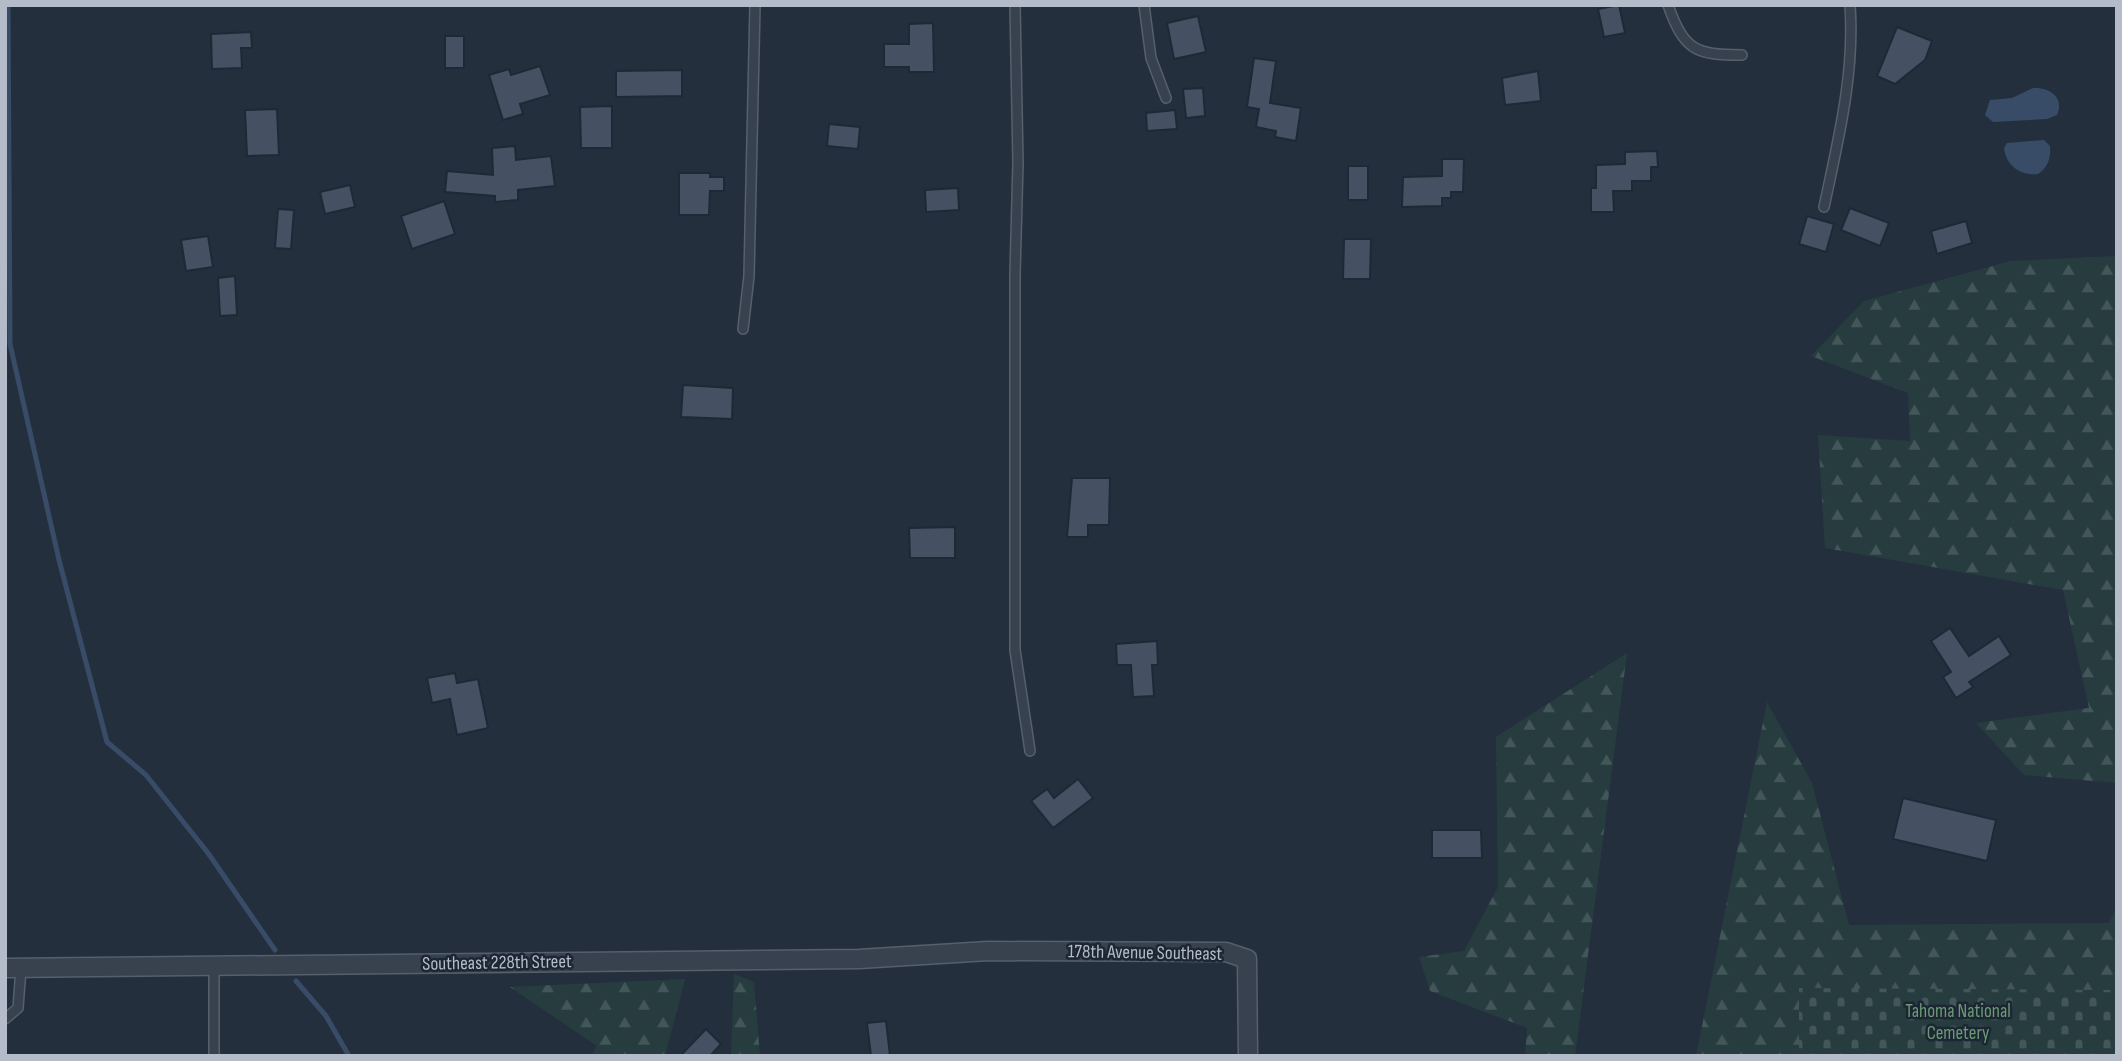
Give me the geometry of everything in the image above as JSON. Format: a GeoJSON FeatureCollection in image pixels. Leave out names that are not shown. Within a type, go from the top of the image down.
{"type":"FeatureCollection","features":[{"type":"Feature","properties":{"kind":"street","name":"Southeast 228th Street"},"geometry":{"type":"LineString","coordinates":[[13,968],[859,959],[988,951]]}},
{"type":"Feature","properties":{"kind":"street","name":"178th Avenue Southeast"},"geometry":{"type":"LineString","coordinates":[[988,951],[1205,951],[1226,952],[1247,959],[1248,1056]]}},
{"type":"Feature","properties":{"kind":"lane"},"geometry":{"type":"LineString","coordinates":[[743,329],[749,263],[755,5]]}},
{"type":"Feature","properties":{"kind":"lane"},"geometry":{"type":"LineString","coordinates":[[1015,5],[1018,163],[1015,274],[1015,649],[1030,751]]}},
{"type":"Feature","properties":{"kind":"lane"},"geometry":{"type":"LineString","coordinates":[[1144,5],[1151,58],[1166,98]]}},
{"type":"Feature","properties":{"kind":"lane"},"geometry":{"type":"LineString","coordinates":[[1668,5],[1684,42],[1699,52],[1742,55]]}},
{"type":"Feature","properties":{"kind":"lane"},"geometry":{"type":"LineString","coordinates":[[1824,207],[1847,83],[1852,29],[1850,5]]}},
{"type":"Feature","properties":{"kind":"lane"},"geometry":{"type":"LineString","coordinates":[[214,966],[214,1056]]}},
{"type":"Feature","properties":{"kind":"lane"},"geometry":{"type":"LineString","coordinates":[[5,1019],[18,1008],[13,968]]}},
{"type":"Feature","properties":{"kind":"green space"},"geometry":{"type":"Polygon","coordinates":[[[2117,256],[2117,783],[2024,775],[1976,723],[2089,708],[2063,590],[1825,548],[1818,435],[1910,441],[1908,393],[1811,356],[1864,301],[2011,261],[2117,256]]]}},
{"type":"Feature","properties":{"kind":"green space"},"geometry":{"type":"Polygon","coordinates":[[[1627,653],[1575,1056],[1525,1056],[1527,1028],[1430,991],[1419,957],[1464,951],[1498,887],[1496,737],[1627,653]]]}},
{"type":"Feature","properties":{"kind":"green space"},"geometry":{"type":"Polygon","coordinates":[[[1767,702],[1812,783],[1849,925],[2109,923],[2117,907],[2117,1056],[1696,1056],[1767,702]]]}},
{"type":"Feature","properties":{"kind":"green space"},"geometry":{"type":"Polygon","coordinates":[[[734,974],[754,982],[760,1056],[731,1056],[734,974]]]}},
{"type":"Feature","properties":{"kind":"green space"},"geometry":{"type":"Polygon","coordinates":[[[685,979],[665,1056],[591,1056],[597,1046],[510,987],[685,979]]]}},
{"type":"Feature","properties":{"kind":"green space","name":"Tahoma National Cemetery"},"geometry":{"type":"Polygon","coordinates":[[[1799,988],[2117,990],[2117,1056],[1799,1056],[1799,988]]]}},
{"type":"Feature","properties":{"kind":"water"},"geometry":{"type":"Polygon","coordinates":[[[2033,88],[2045,89],[2054,94],[2059,103],[2057,115],[2047,119],[1993,122],[1985,115],[1990,100],[2012,98],[2033,88]]]}},
{"type":"Feature","properties":{"kind":"water"},"geometry":{"type":"Polygon","coordinates":[[[2044,140],[2050,146],[2049,158],[2038,174],[2015,168],[2005,154],[2007,143],[2044,140]]]}},
{"type":"Feature","properties":{"kind":"building"},"geometry":{"type":"Polygon","coordinates":[[[1619,5],[1625,33],[1604,37],[1598,9],[1619,5]]]}},
{"type":"Feature","properties":{"kind":"building"},"geometry":{"type":"Polygon","coordinates":[[[1198,16],[1206,52],[1174,59],[1167,23],[1198,16]]]}},
{"type":"Feature","properties":{"kind":"building"},"geometry":{"type":"Polygon","coordinates":[[[933,23],[934,72],[909,72],[909,67],[884,67],[884,44],[909,44],[909,24],[933,23]]]}},
{"type":"Feature","properties":{"kind":"building"},"geometry":{"type":"Polygon","coordinates":[[[1897,27],[1932,41],[1925,60],[1895,84],[1877,76],[1897,27]]]}},
{"type":"Feature","properties":{"kind":"building"},"geometry":{"type":"Polygon","coordinates":[[[251,32],[252,48],[241,48],[242,68],[212,69],[211,34],[251,32]]]}},
{"type":"Feature","properties":{"kind":"building"},"geometry":{"type":"Polygon","coordinates":[[[445,36],[464,36],[464,68],[445,68],[445,36]]]}},
{"type":"Feature","properties":{"kind":"building"},"geometry":{"type":"Polygon","coordinates":[[[1254,58],[1276,61],[1270,103],[1301,108],[1296,141],[1275,137],[1276,131],[1256,127],[1259,109],[1247,107],[1254,58]]]}},
{"type":"Feature","properties":{"kind":"building"},"geometry":{"type":"Polygon","coordinates":[[[540,66],[550,95],[520,104],[523,114],[503,120],[489,75],[509,69],[511,75],[540,66]]]}},
{"type":"Feature","properties":{"kind":"building"},"geometry":{"type":"Polygon","coordinates":[[[682,70],[682,96],[616,97],[616,71],[682,70]]]}},
{"type":"Feature","properties":{"kind":"building"},"geometry":{"type":"Polygon","coordinates":[[[1538,71],[1541,101],[1505,105],[1502,78],[1538,71]]]}},
{"type":"Feature","properties":{"kind":"building"},"geometry":{"type":"Polygon","coordinates":[[[1203,88],[1205,116],[1186,118],[1183,89],[1203,88]]]}},
{"type":"Feature","properties":{"kind":"building"},"geometry":{"type":"Polygon","coordinates":[[[612,106],[612,148],[581,148],[580,107],[612,106]]]}},
{"type":"Feature","properties":{"kind":"building"},"geometry":{"type":"Polygon","coordinates":[[[277,109],[279,155],[247,156],[245,110],[277,109]]]}},
{"type":"Feature","properties":{"kind":"building"},"geometry":{"type":"Polygon","coordinates":[[[1175,110],[1177,129],[1147,131],[1146,113],[1175,110]]]}},
{"type":"Feature","properties":{"kind":"building"},"geometry":{"type":"Polygon","coordinates":[[[829,124],[860,127],[858,149],[827,146],[829,124]]]}},
{"type":"Feature","properties":{"kind":"building"},"geometry":{"type":"Polygon","coordinates":[[[515,146],[516,160],[551,156],[555,186],[518,190],[518,200],[495,202],[495,196],[445,192],[447,171],[493,175],[492,148],[515,146]]]}},
{"type":"Feature","properties":{"kind":"building"},"geometry":{"type":"Polygon","coordinates":[[[1657,151],[1658,167],[1651,167],[1651,181],[1632,181],[1632,191],[1613,191],[1614,212],[1591,212],[1591,188],[1596,188],[1596,165],[1625,164],[1625,152],[1657,151]]]}},
{"type":"Feature","properties":{"kind":"building"},"geometry":{"type":"Polygon","coordinates":[[[1442,159],[1464,159],[1463,192],[1451,192],[1451,198],[1442,198],[1442,206],[1402,207],[1403,177],[1442,176],[1442,159]]]}},
{"type":"Feature","properties":{"kind":"building"},"geometry":{"type":"Polygon","coordinates":[[[1348,166],[1368,166],[1368,200],[1348,200],[1348,166]]]}},
{"type":"Feature","properties":{"kind":"building"},"geometry":{"type":"Polygon","coordinates":[[[679,173],[710,173],[710,177],[724,177],[724,191],[710,191],[709,215],[679,215],[679,173]]]}},
{"type":"Feature","properties":{"kind":"building"},"geometry":{"type":"Polygon","coordinates":[[[350,185],[355,207],[325,214],[320,192],[350,185]]]}},
{"type":"Feature","properties":{"kind":"building"},"geometry":{"type":"Polygon","coordinates":[[[958,188],[959,210],[926,212],[925,190],[958,188]]]}},
{"type":"Feature","properties":{"kind":"building"},"geometry":{"type":"Polygon","coordinates":[[[444,201],[455,234],[412,249],[401,216],[444,201]]]}},
{"type":"Feature","properties":{"kind":"building"},"geometry":{"type":"Polygon","coordinates":[[[1850,208],[1889,223],[1880,246],[1841,230],[1850,208]]]}},
{"type":"Feature","properties":{"kind":"building"},"geometry":{"type":"Polygon","coordinates":[[[278,209],[294,210],[291,249],[275,248],[278,209]]]}},
{"type":"Feature","properties":{"kind":"building"},"geometry":{"type":"Polygon","coordinates":[[[1807,216],[1834,224],[1826,252],[1799,244],[1807,216]]]}},
{"type":"Feature","properties":{"kind":"building"},"geometry":{"type":"Polygon","coordinates":[[[1966,221],[1972,243],[1937,254],[1931,231],[1966,221]]]}},
{"type":"Feature","properties":{"kind":"building"},"geometry":{"type":"Polygon","coordinates":[[[208,236],[213,267],[186,271],[181,240],[208,236]]]}},
{"type":"Feature","properties":{"kind":"building"},"geometry":{"type":"Polygon","coordinates":[[[1344,239],[1371,239],[1370,279],[1343,279],[1344,239]]]}},
{"type":"Feature","properties":{"kind":"building"},"geometry":{"type":"Polygon","coordinates":[[[235,276],[237,315],[220,316],[218,278],[235,276]]]}},
{"type":"Feature","properties":{"kind":"building"},"geometry":{"type":"Polygon","coordinates":[[[683,385],[733,388],[732,419],[681,417],[683,385]]]}},
{"type":"Feature","properties":{"kind":"building"},"geometry":{"type":"Polygon","coordinates":[[[1072,478],[1110,478],[1109,525],[1088,525],[1088,537],[1067,537],[1072,478]]]}},
{"type":"Feature","properties":{"kind":"building"},"geometry":{"type":"Polygon","coordinates":[[[955,527],[955,558],[910,558],[909,528],[955,527]]]}},
{"type":"Feature","properties":{"kind":"building"},"geometry":{"type":"Polygon","coordinates":[[[1950,628],[1969,656],[1999,636],[2011,655],[1969,682],[1973,687],[1956,698],[1943,677],[1951,672],[1931,641],[1950,628]]]}},
{"type":"Feature","properties":{"kind":"building"},"geometry":{"type":"Polygon","coordinates":[[[1157,641],[1158,665],[1152,665],[1154,696],[1133,697],[1131,665],[1117,665],[1116,644],[1157,641]]]}},
{"type":"Feature","properties":{"kind":"building"},"geometry":{"type":"Polygon","coordinates":[[[455,673],[457,683],[478,679],[488,728],[457,735],[450,699],[432,703],[427,678],[455,673]]]}},
{"type":"Feature","properties":{"kind":"building"},"geometry":{"type":"Polygon","coordinates":[[[1078,779],[1093,798],[1053,828],[1031,801],[1047,789],[1054,798],[1078,779]]]}},
{"type":"Feature","properties":{"kind":"building"},"geometry":{"type":"Polygon","coordinates":[[[1903,798],[1996,820],[1987,861],[1893,839],[1903,798]]]}},
{"type":"Feature","properties":{"kind":"building"},"geometry":{"type":"Polygon","coordinates":[[[1432,830],[1481,830],[1482,858],[1432,858],[1432,830]]]}},
{"type":"Feature","properties":{"kind":"building"},"geometry":{"type":"Polygon","coordinates":[[[886,1021],[890,1056],[871,1056],[867,1023],[886,1021]]]}},
{"type":"Feature","properties":{"kind":"building"},"geometry":{"type":"Polygon","coordinates":[[[706,1029],[721,1044],[710,1056],[680,1056],[706,1029]]]}},
{"type":"Feature","properties":{"kind":"waterway"},"geometry":{"type":"LineString","coordinates":[[8,7],[10,344],[59,560],[107,742],[146,775],[208,853],[275,950]]}},
{"type":"Feature","properties":{"kind":"waterway"},"geometry":{"type":"LineString","coordinates":[[296,981],[326,1016],[349,1056]]}}]}
